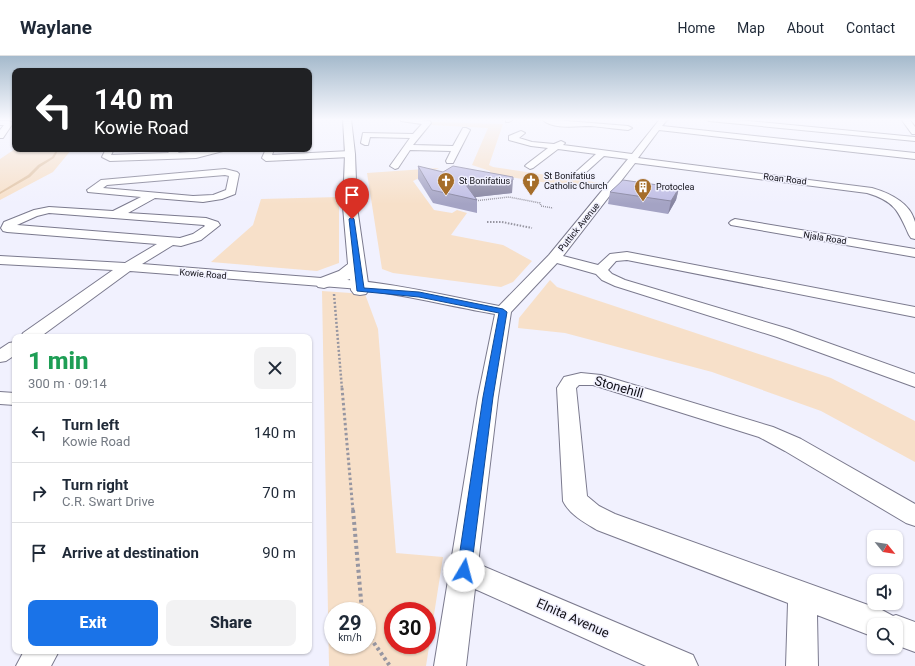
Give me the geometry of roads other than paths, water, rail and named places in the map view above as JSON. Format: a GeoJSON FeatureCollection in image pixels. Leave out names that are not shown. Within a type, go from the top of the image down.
{"type":"FeatureCollection","features":[{"type":"Feature","properties":{"kind":"street"},"geometry":{"type":"LineString","coordinates":[[350,147],[350,207],[360,288]]}},
{"type":"Feature","properties":{"kind":"street"},"geometry":{"type":"LineString","coordinates":[[395,166],[407,147]]}},
{"type":"Feature","properties":{"kind":"street"},"geometry":{"type":"LineString","coordinates":[[418,147],[456,149],[450,161]]}},
{"type":"Feature","properties":{"kind":"street"},"geometry":{"type":"LineString","coordinates":[[530,166],[556,147]]}},
{"type":"Feature","properties":{"kind":"street","name":"Roan Road"},"geometry":{"type":"LineString","coordinates":[[569,147],[633,158],[868,190],[898,202],[915,235]]}},
{"type":"Feature","properties":{"kind":"street"},"geometry":{"type":"LineString","coordinates":[[580,173],[607,147]]}},
{"type":"Feature","properties":{"kind":"street","name":"Puttick Avenue"},"geometry":{"type":"LineString","coordinates":[[503,312],[554,258],[633,158],[640,147]]}},
{"type":"Feature","properties":{"kind":"street"},"geometry":{"type":"LineString","coordinates":[[832,147],[915,156]]}},
{"type":"Feature","properties":{"kind":"street"},"geometry":{"type":"LineString","coordinates":[[108,152],[106,156],[110,158],[196,155],[208,152]]}},
{"type":"Feature","properties":{"kind":"street"},"geometry":{"type":"LineString","coordinates":[[170,156],[174,152]]}},
{"type":"Feature","properties":{"kind":"street"},"geometry":{"type":"LineString","coordinates":[[269,152],[266,158],[350,154]]}},
{"type":"Feature","properties":{"kind":"street"},"geometry":{"type":"LineString","coordinates":[[115,216],[153,195],[198,199],[222,196],[232,192],[234,174],[226,172],[118,180],[105,182],[92,190],[153,195]]}},
{"type":"Feature","properties":{"kind":"street"},"geometry":{"type":"LineString","coordinates":[[44,210],[206,222],[214,224],[197,237],[175,242],[7,228],[8,225],[44,210]]}},
{"type":"Feature","properties":{"kind":"street","name":"Njala Road"},"geometry":{"type":"LineString","coordinates":[[735,223],[915,253]]}},
{"type":"Feature","properties":{"kind":"street"},"geometry":{"type":"LineString","coordinates":[[34,334],[125,273],[175,242]]}},
{"type":"Feature","properties":{"kind":"street"},"geometry":{"type":"LineString","coordinates":[[601,271],[613,257],[617,255],[627,256],[915,312]]}},
{"type":"Feature","properties":{"kind":"street"},"geometry":{"type":"LineString","coordinates":[[554,258],[584,265],[601,271],[607,277],[620,283],[783,333],[915,381]]}},
{"type":"Feature","properties":{"kind":"street","name":"Kowie Road"},"geometry":{"type":"LineString","coordinates":[[0,260],[125,273]]}},
{"type":"Feature","properties":{"kind":"street","name":"Kowie Road"},"geometry":{"type":"LineString","coordinates":[[0,264],[360,288],[392,294],[405,293],[503,312]]}},
{"type":"Feature","properties":{"kind":"street"},"geometry":{"type":"LineString","coordinates":[[329,286],[357,265]]}},
{"type":"Feature","properties":{"kind":"street"},"geometry":{"type":"LineString","coordinates":[[450,666],[488,397],[503,312]]}},
{"type":"Feature","properties":{"kind":"street"},"geometry":{"type":"LineString","coordinates":[[0,357],[12,349]]}},
{"type":"Feature","properties":{"kind":"street","name":"Stonehill"},"geometry":{"type":"LineString","coordinates":[[867,620],[606,522],[582,508],[575,501],[568,402],[565,389],[572,380],[581,378],[594,379],[766,432],[915,516]]}},
{"type":"Feature","properties":{"kind":"street"},"geometry":{"type":"LineString","coordinates":[[0,398],[12,400]]}},
{"type":"Feature","properties":{"kind":"street","name":"Elnita Avenue"},"geometry":{"type":"LineString","coordinates":[[464,571],[682,666]]}},
{"type":"Feature","properties":{"kind":"street"},"geometry":{"type":"LineString","coordinates":[[802,596],[802,666]]}},
{"type":"Feature","properties":{"kind":"street"},"geometry":{"type":"LineString","coordinates":[[903,633],[915,637]]}},
{"type":"Feature","properties":{"kind":"street"},"geometry":{"type":"LineString","coordinates":[[32,666],[41,654]]}},
{"type":"Feature","properties":{"kind":"waterway"},"geometry":{"type":"LineString","coordinates":[[0,193],[29,176],[39,166],[53,157],[56,152]]}},
{"type":"Feature","properties":{"kind":"place","name":"St Bonifatius"},"geometry":{"type":"Point","coordinates":[446,196]}},
{"type":"Feature","properties":{"kind":"place","name":"St Bonifatius Catholic Church"},"geometry":{"type":"Point","coordinates":[531,196]}},
{"type":"Feature","properties":{"kind":"place","name":"Protoclea"},"geometry":{"type":"Point","coordinates":[643,202]}}]}
